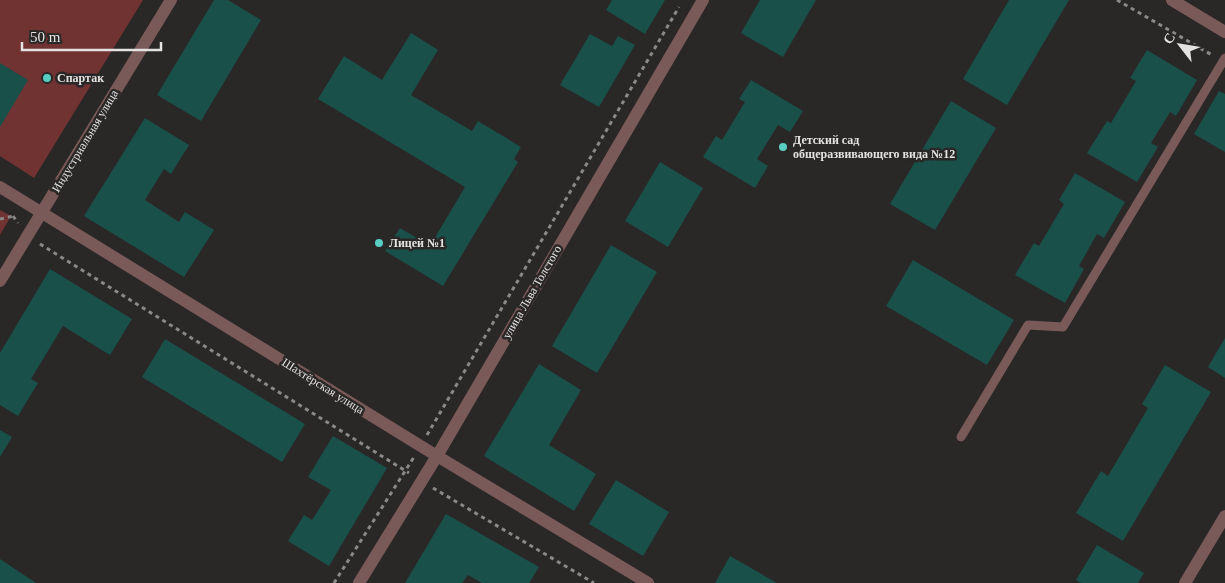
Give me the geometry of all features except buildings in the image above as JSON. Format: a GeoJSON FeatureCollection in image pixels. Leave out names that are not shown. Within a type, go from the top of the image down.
{"type":"FeatureCollection","features":[{"type":"Feature","properties":{"kind":"street","name":"Индустриальная улица"},"geometry":{"type":"LineString","coordinates":[[0,281],[170,0]]}},
{"type":"Feature","properties":{"kind":"street","name":"улица Льва Толстого"},"geometry":{"type":"LineString","coordinates":[[359,583],[437,456],[703,0]]}},
{"type":"Feature","properties":{"kind":"street"},"geometry":{"type":"LineString","coordinates":[[1172,0],[1225,32]]}},
{"type":"Feature","properties":{"kind":"street","name":"Шахтёрская улица"},"geometry":{"type":"LineString","coordinates":[[0,187],[437,456],[648,583]]}},
{"type":"Feature","properties":{"kind":"street"},"geometry":{"type":"LineString","coordinates":[[1185,583],[1225,516]]}},
{"type":"Feature","properties":{"kind":"lane"},"geometry":{"type":"LineString","coordinates":[[961,437],[1028,325],[1063,327],[1224,60]]}},
{"type":"Feature","properties":{"kind":"path"},"geometry":{"type":"LineString","coordinates":[[334,583],[421,446],[683,0]]}},
{"type":"Feature","properties":{"kind":"path"},"geometry":{"type":"LineString","coordinates":[[1117,0],[1224,60]]}},
{"type":"Feature","properties":{"kind":"path"},"geometry":{"type":"LineString","coordinates":[[0,215],[5,217]]}},
{"type":"Feature","properties":{"kind":"path"},"geometry":{"type":"LineString","coordinates":[[13,216],[28,236],[422,481],[594,583]]}},
{"type":"Feature","properties":{"kind":"shaded area","name":"Спартак"},"geometry":{"type":"Polygon","coordinates":[[[0,0],[143,0],[34,178],[0,156],[0,0]]]}},
{"type":"Feature","properties":{"kind":"shaded area"},"geometry":{"type":"Polygon","coordinates":[[[0,210],[11,216],[0,235],[0,210]]]}},
{"type":"Feature","properties":{"kind":"place","name":"Спартак"},"geometry":{"type":"Point","coordinates":[47,78]}},
{"type":"Feature","properties":{"kind":"place","name":"Детский сад общеразвивающего вида №12"},"geometry":{"type":"Point","coordinates":[783,147]}},
{"type":"Feature","properties":{"kind":"place","name":"Лицей №1"},"geometry":{"type":"Point","coordinates":[379,243]}}]}
